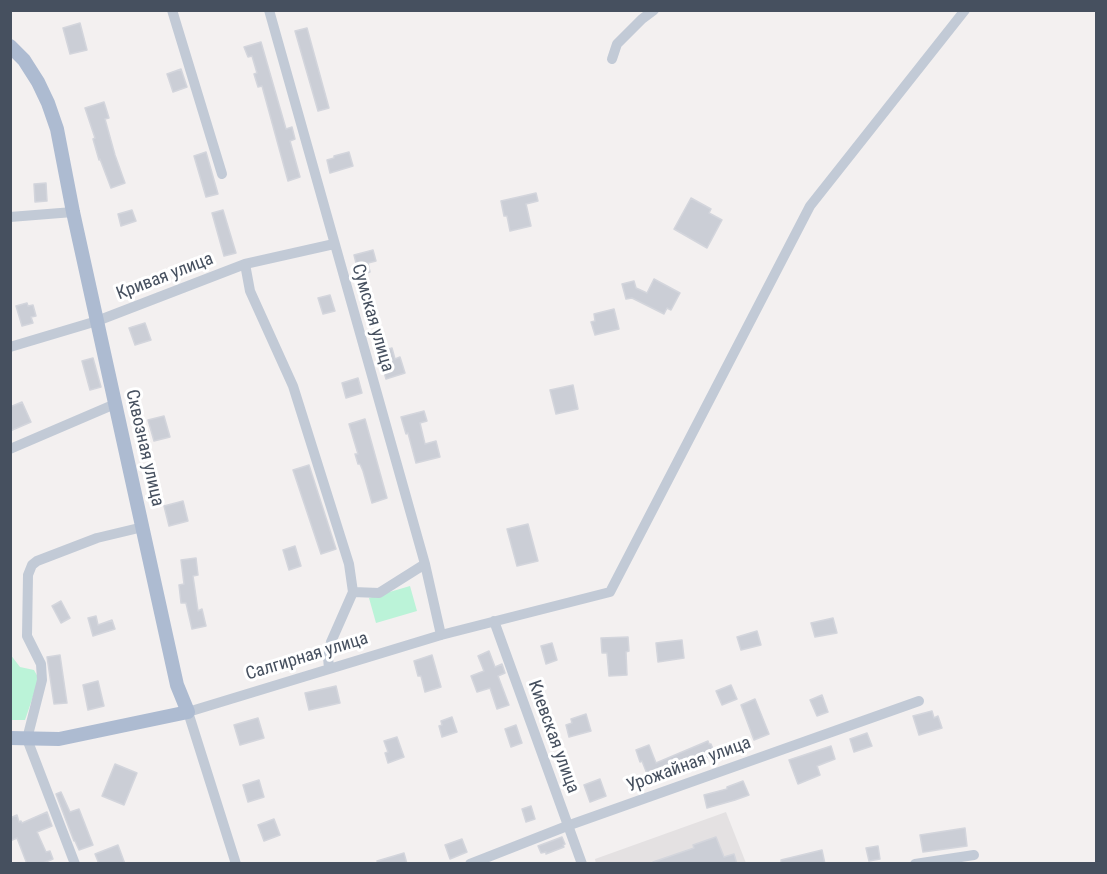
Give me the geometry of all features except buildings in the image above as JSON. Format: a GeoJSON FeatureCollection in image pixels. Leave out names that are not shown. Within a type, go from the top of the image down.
{"type":"FeatureCollection","features":[{"type":"Feature","properties":{"kind":"main road","name":"Сквозная улица"},"geometry":{"type":"LineString","coordinates":[[10,46],[24,60],[38,82],[57,129],[73,212],[177,685],[188,712]]}},
{"type":"Feature","properties":{"kind":"main road","name":"Салгирная улица"},"geometry":{"type":"LineString","coordinates":[[10,738],[59,739],[188,712]]}},
{"type":"Feature","properties":{"kind":"street"},"geometry":{"type":"LineString","coordinates":[[172,10],[222,174]]}},
{"type":"Feature","properties":{"kind":"street","name":"Сумская улица"},"geometry":{"type":"LineString","coordinates":[[269,10],[425,564],[441,635]]}},
{"type":"Feature","properties":{"kind":"street"},"geometry":{"type":"LineString","coordinates":[[612,59],[617,44],[654,10]]}},
{"type":"Feature","properties":{"kind":"street","name":"Салгирная улица"},"geometry":{"type":"LineString","coordinates":[[188,712],[441,635],[610,592],[810,206],[965,10]]}},
{"type":"Feature","properties":{"kind":"street"},"geometry":{"type":"LineString","coordinates":[[10,217],[73,212]]}},
{"type":"Feature","properties":{"kind":"street","name":"Кривая улица"},"geometry":{"type":"LineString","coordinates":[[10,347],[97,321],[245,264],[334,244]]}},
{"type":"Feature","properties":{"kind":"street"},"geometry":{"type":"LineString","coordinates":[[245,264],[250,291],[293,386],[349,564],[353,592],[332,642],[328,657],[329,669]]}},
{"type":"Feature","properties":{"kind":"street"},"geometry":{"type":"LineString","coordinates":[[10,449],[115,404]]}},
{"type":"Feature","properties":{"kind":"street"},"geometry":{"type":"LineString","coordinates":[[75,864],[27,739],[42,680],[41,664],[27,636],[28,575],[32,565],[37,561],[97,538],[143,527]]}},
{"type":"Feature","properties":{"kind":"street"},"geometry":{"type":"LineString","coordinates":[[353,592],[379,592],[425,564]]}},
{"type":"Feature","properties":{"kind":"street","name":"Киевская улица"},"geometry":{"type":"LineString","coordinates":[[494,621],[582,864]]}},
{"type":"Feature","properties":{"kind":"street","name":"Урожайная улица"},"geometry":{"type":"LineString","coordinates":[[470,864],[567,826],[919,701]]}},
{"type":"Feature","properties":{"kind":"street","name":"Сквозная улица"},"geometry":{"type":"LineString","coordinates":[[188,712],[236,864]]}},
{"type":"Feature","properties":{"kind":"street"},"geometry":{"type":"LineString","coordinates":[[915,864],[974,855]]}},
{"type":"Feature","properties":{"kind":"shaded area"},"geometry":{"type":"Polygon","coordinates":[[[726,812],[746,863],[596,864],[595,859],[726,812]]]}},
{"type":"Feature","properties":{"kind":"green space"},"geometry":{"type":"Polygon","coordinates":[[[410,586],[417,611],[376,623],[369,598],[410,586]]]}},
{"type":"Feature","properties":{"kind":"green space"},"geometry":{"type":"Polygon","coordinates":[[[10,654],[20,667],[34,670],[39,679],[25,720],[11,720],[10,654]]]}}]}
